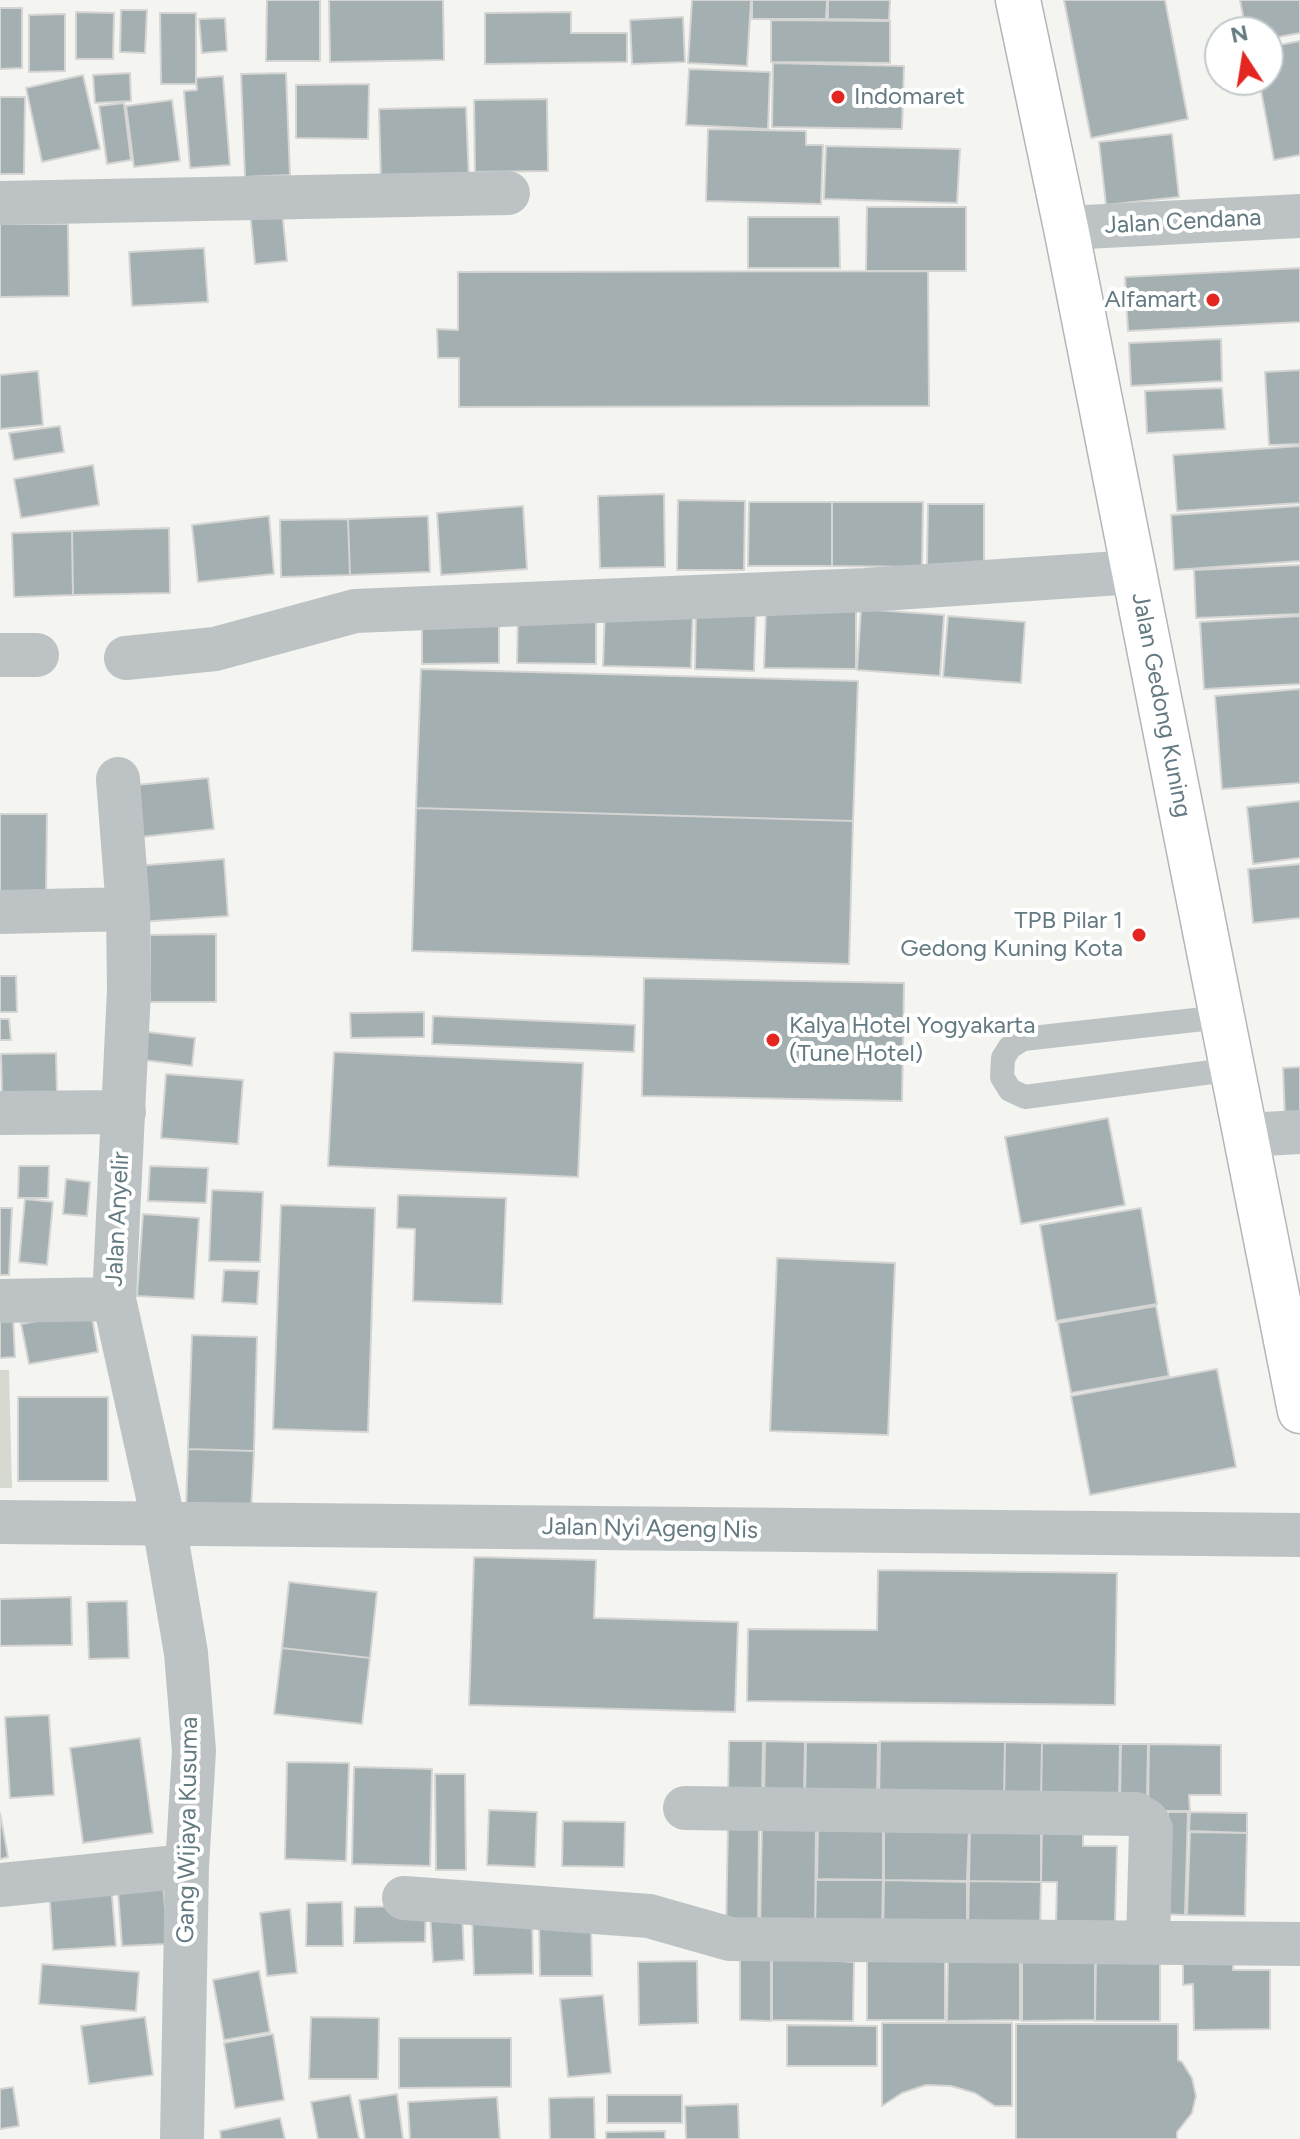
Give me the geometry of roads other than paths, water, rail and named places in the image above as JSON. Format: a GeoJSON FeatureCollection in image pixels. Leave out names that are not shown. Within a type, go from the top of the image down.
{"type":"FeatureCollection","features":[{"type":"Feature","properties":{"kind":"main road","name":"Jalan Gedong Kuning"},"geometry":{"type":"LineString","coordinates":[[1018,0],[1300,1411]]}},
{"type":"Feature","properties":{"kind":"street"},"geometry":{"type":"LineString","coordinates":[[0,203],[508,193]]}},
{"type":"Feature","properties":{"kind":"street","name":"Jalan Cendana"},"geometry":{"type":"LineString","coordinates":[[1066,228],[1300,216]]}},
{"type":"Feature","properties":{"kind":"street"},"geometry":{"type":"LineString","coordinates":[[126,658],[215,649],[355,611],[866,590],[1134,572]]}},
{"type":"Feature","properties":{"kind":"street","name":"Jalan Anyelir"},"geometry":{"type":"LineString","coordinates":[[118,779],[128,909],[129,990],[114,1299],[164,1524]]}},
{"type":"Feature","properties":{"kind":"street"},"geometry":{"type":"LineString","coordinates":[[0,912],[128,909]]}},
{"type":"Feature","properties":{"kind":"street"},"geometry":{"type":"LineString","coordinates":[[0,1113],[124,1112]]}},
{"type":"Feature","properties":{"kind":"street"},"geometry":{"type":"LineString","coordinates":[[1247,1135],[1300,1132]]}},
{"type":"Feature","properties":{"kind":"street"},"geometry":{"type":"LineString","coordinates":[[0,1301],[114,1299]]}},
{"type":"Feature","properties":{"kind":"street","name":"Jalan Nyi Ageng Nis"},"geometry":{"type":"LineString","coordinates":[[0,1522],[1300,1535]]}},
{"type":"Feature","properties":{"kind":"street","name":"Gang Wijaya Kusuma"},"geometry":{"type":"LineString","coordinates":[[164,1524],[186,1653],[194,1751],[187,1866],[182,2139]]}},
{"type":"Feature","properties":{"kind":"street"},"geometry":{"type":"LineString","coordinates":[[685,1808],[1136,1814],[1147,1821],[1151,1829],[1148,1941]]}},
{"type":"Feature","properties":{"kind":"street"},"geometry":{"type":"LineString","coordinates":[[0,1885],[187,1866]]}},
{"type":"Feature","properties":{"kind":"street"},"geometry":{"type":"LineString","coordinates":[[404,1898],[649,1916],[730,1939],[1300,1944]]}},
{"type":"Feature","properties":{"kind":"lane"},"geometry":{"type":"LineString","coordinates":[[1222,1017],[1023,1039],[1010,1047],[1003,1058],[1002,1077],[1010,1090],[1025,1097],[1234,1069]]}},
{"type":"Feature","properties":{"kind":"place","name":"Indomaret"},"geometry":{"type":"Point","coordinates":[838,97]}},
{"type":"Feature","properties":{"kind":"place","name":"Alfamart"},"geometry":{"type":"Point","coordinates":[1213,300]}},
{"type":"Feature","properties":{"kind":"place","name":"TPB Pilar 1 Gedong Kuning Kota"},"geometry":{"type":"Point","coordinates":[1139,935]}},
{"type":"Feature","properties":{"kind":"place","name":"Kalya Hotel Yogyakarta (Tune Hotel)"},"geometry":{"type":"Point","coordinates":[773,1040]}}]}
